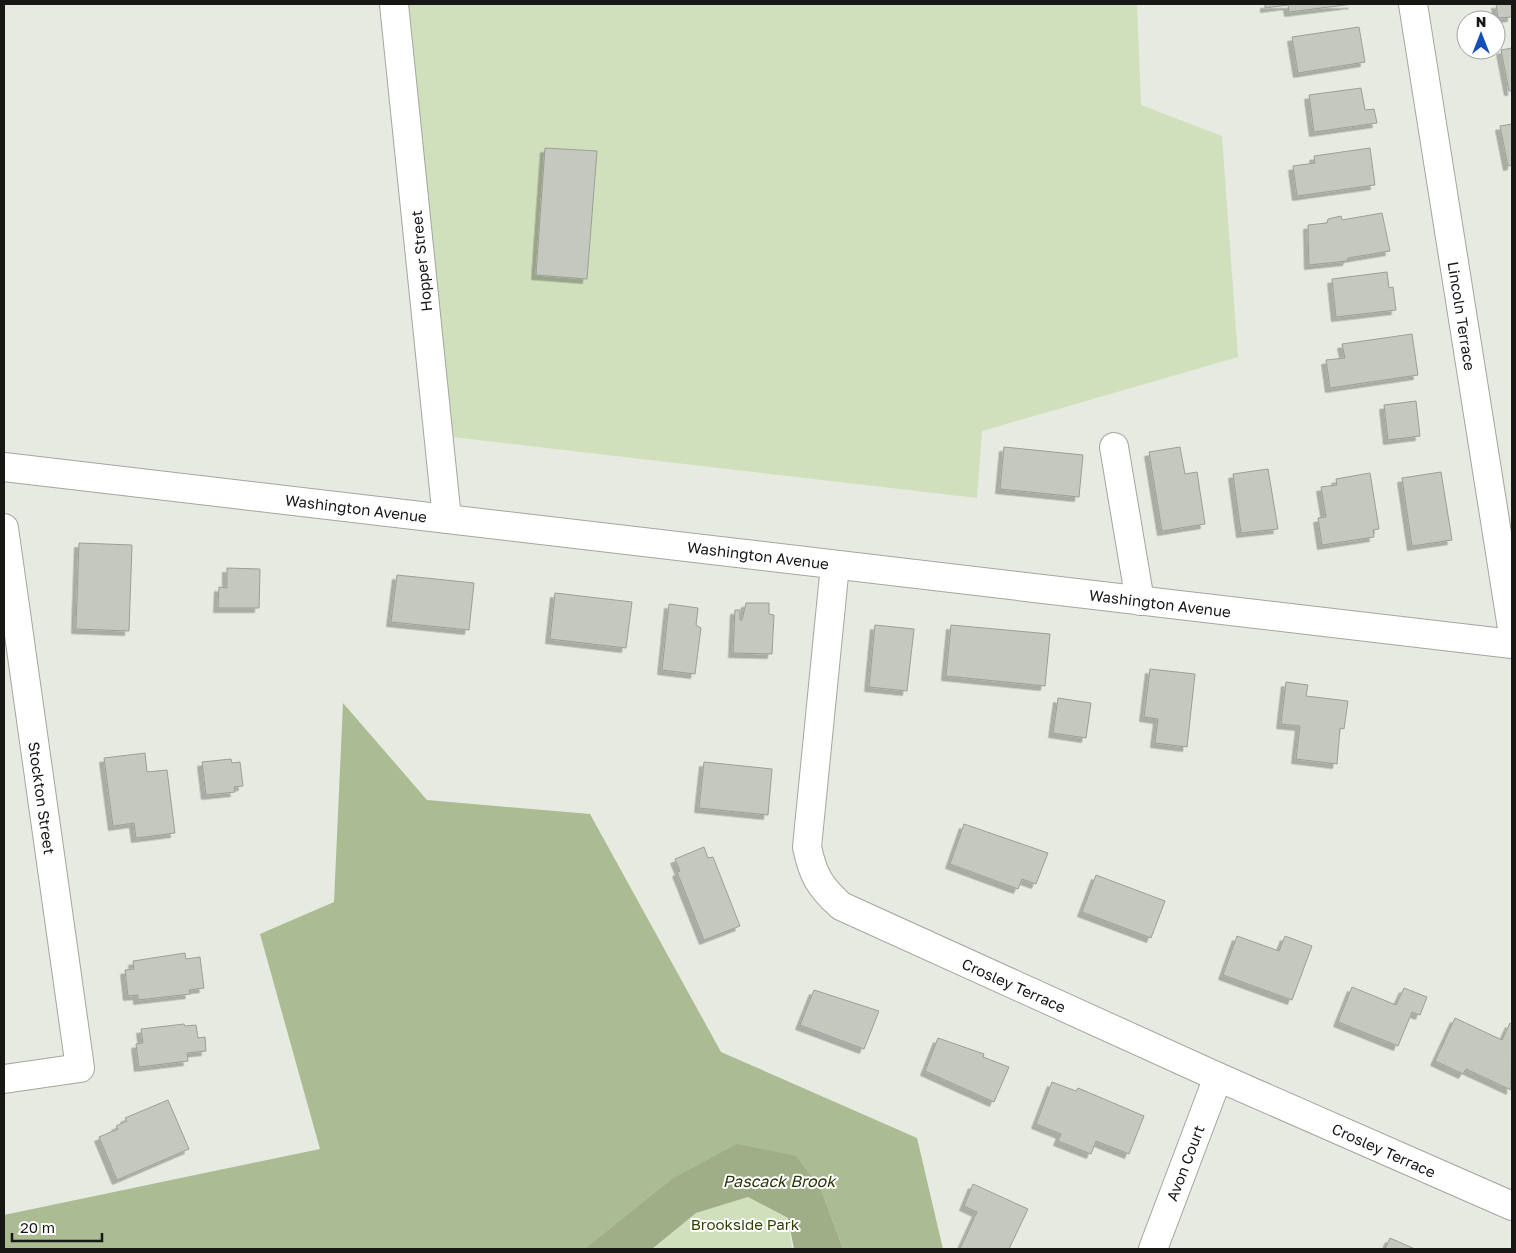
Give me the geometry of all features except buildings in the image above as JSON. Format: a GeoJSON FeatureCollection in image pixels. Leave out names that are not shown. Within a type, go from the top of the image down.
{"type":"FeatureCollection","features":[{"type":"Feature","properties":{"kind":"street","name":"Hopper Street"},"geometry":{"type":"LineString","coordinates":[[394,4],[447,519]]}},
{"type":"Feature","properties":{"kind":"street","name":"Lincoln Terrace"},"geometry":{"type":"LineString","coordinates":[[1412,4],[1512,628]]}},
{"type":"Feature","properties":{"kind":"street"},"geometry":{"type":"LineString","coordinates":[[1114,447],[1140,600]]}},
{"type":"Feature","properties":{"kind":"street","name":"Washington Avenue"},"geometry":{"type":"LineString","coordinates":[[4,467],[1512,644]]}},
{"type":"Feature","properties":{"kind":"street","name":"Stockton Street"},"geometry":{"type":"LineString","coordinates":[[4,528],[80,1068],[4,1079]]}},
{"type":"Feature","properties":{"kind":"street","name":"Crosley Terrace"},"geometry":{"type":"LineString","coordinates":[[835,565],[807,847],[813,871],[824,890],[841,906],[1218,1078],[1512,1206]]}},
{"type":"Feature","properties":{"kind":"street","name":"Avon Court"},"geometry":{"type":"LineString","coordinates":[[1153,1249],[1218,1078]]}},
{"type":"Feature","properties":{"kind":"green space"},"geometry":{"type":"Polygon","coordinates":[[[400,4],[1137,4],[1141,105],[1222,136],[1238,357],[982,431],[977,498],[453,437],[400,4]]]}},
{"type":"Feature","properties":{"kind":"green space","name":"Brookside Park"},"geometry":{"type":"Polygon","coordinates":[[[748,1197],[788,1218],[792,1249],[652,1249],[696,1213],[748,1197]]]}},
{"type":"Feature","properties":{"kind":"shaded area"},"geometry":{"type":"Polygon","coordinates":[[[343,703],[427,800],[590,814],[721,1052],[917,1138],[943,1249],[843,1249],[822,1192],[670,1180],[584,1249],[4,1249],[4,1215],[320,1149],[260,934],[334,902],[343,703]]]}},
{"type":"Feature","properties":{"kind":"water","name":"Pascack Brook"},"geometry":{"type":"Polygon","coordinates":[[[737,1144],[796,1156],[822,1192],[843,1249],[794,1249],[788,1218],[748,1197],[696,1213],[652,1249],[584,1249],[670,1180],[737,1144]]]}}]}
